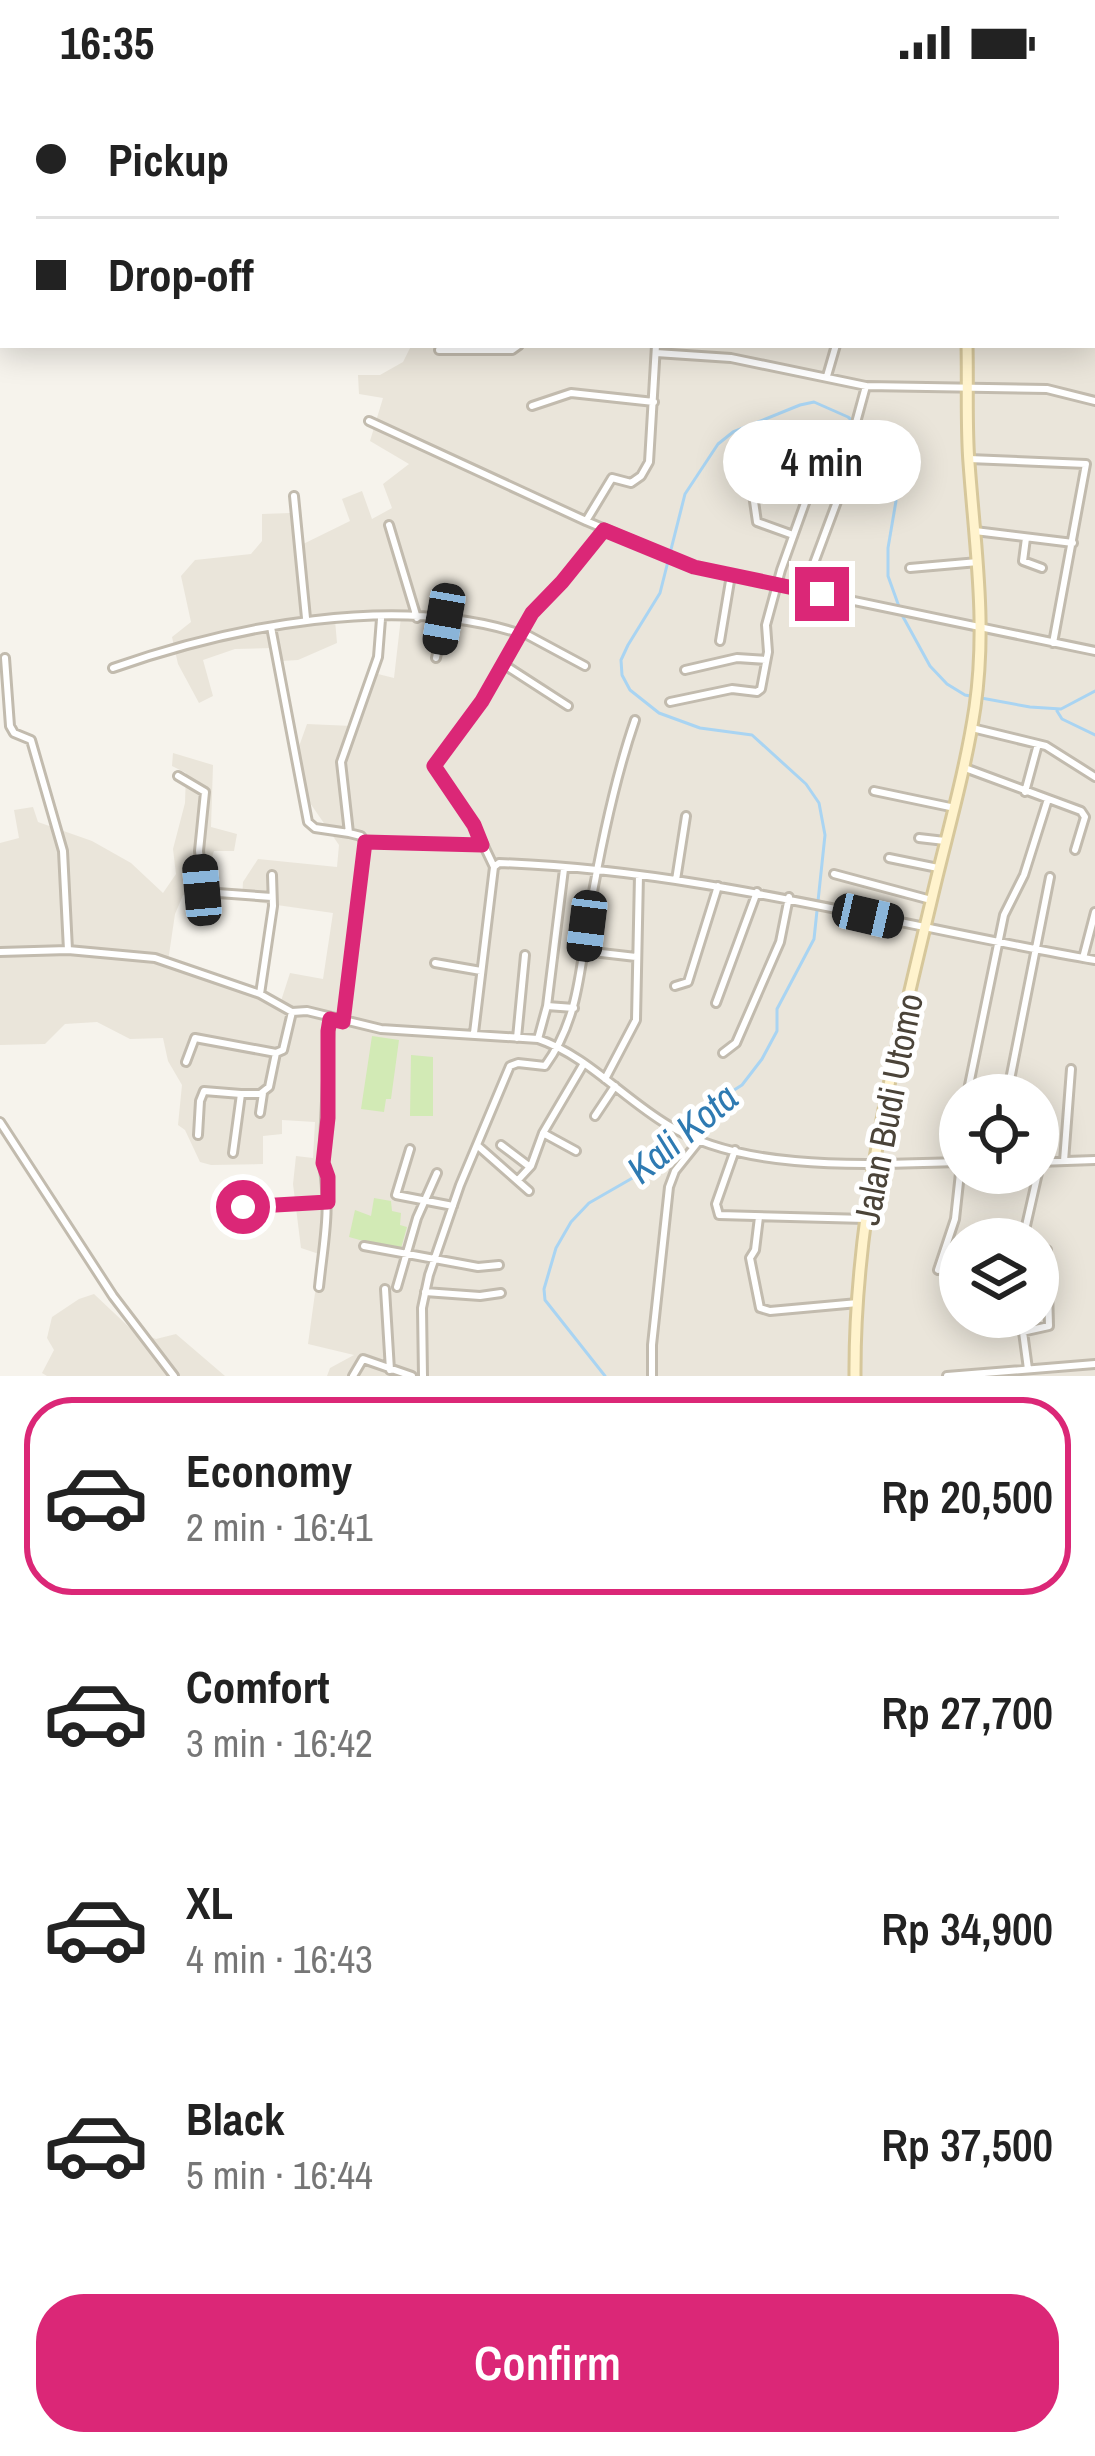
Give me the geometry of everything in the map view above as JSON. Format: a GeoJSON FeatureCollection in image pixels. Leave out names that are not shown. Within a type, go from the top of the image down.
{"type":"FeatureCollection","features":[{"type":"Feature","properties":{"kind":"street"},"geometry":{"type":"LineString","coordinates":[[439,350],[515,348]]}},
{"type":"Feature","properties":{"kind":"street"},"geometry":{"type":"LineString","coordinates":[[730,358],[732,348]]}},
{"type":"Feature","properties":{"kind":"street"},"geometry":{"type":"LineString","coordinates":[[827,376],[835,348]]}},
{"type":"Feature","properties":{"kind":"street","name":"Jalan Budi Utomo"},"geometry":{"type":"LineString","coordinates":[[855,1376],[874,1163],[965,768],[976,696],[982,629],[969,459],[967,348]]}},
{"type":"Feature","properties":{"kind":"street"},"geometry":{"type":"LineString","coordinates":[[586,520],[612,478],[631,483],[646,470],[652,453],[656,349],[730,358],[866,386],[1046,389],[1095,401]]}},
{"type":"Feature","properties":{"kind":"street"},"geometry":{"type":"LineString","coordinates":[[670,702],[732,689],[758,692],[766,660],[766,625],[793,536],[838,434],[856,429],[866,386]]}},
{"type":"Feature","properties":{"kind":"street"},"geometry":{"type":"LineString","coordinates":[[532,406],[571,393],[654,402]]}},
{"type":"Feature","properties":{"kind":"street"},"geometry":{"type":"LineString","coordinates":[[369,421],[680,562],[1095,651]]}},
{"type":"Feature","properties":{"kind":"street"},"geometry":{"type":"LineString","coordinates":[[745,439],[757,522],[793,536]]}},
{"type":"Feature","properties":{"kind":"street"},"geometry":{"type":"LineString","coordinates":[[969,459],[1086,464],[1053,643]]}},
{"type":"Feature","properties":{"kind":"street"},"geometry":{"type":"LineString","coordinates":[[804,590],[848,472]]}},
{"type":"Feature","properties":{"kind":"street"},"geometry":{"type":"LineString","coordinates":[[294,496],[306,619]]}},
{"type":"Feature","properties":{"kind":"street"},"geometry":{"type":"LineString","coordinates":[[389,525],[417,618]]}},
{"type":"Feature","properties":{"kind":"street"},"geometry":{"type":"LineString","coordinates":[[474,1033],[494,867],[474,825],[434,766],[482,701],[519,632],[604,530]]}},
{"type":"Feature","properties":{"kind":"street"},"geometry":{"type":"LineString","coordinates":[[975,531],[1074,544]]}},
{"type":"Feature","properties":{"kind":"street"},"geometry":{"type":"LineString","coordinates":[[1026,538],[1023,561],[1042,568]]}},
{"type":"Feature","properties":{"kind":"street"},"geometry":{"type":"LineString","coordinates":[[910,568],[979,562]]}},
{"type":"Feature","properties":{"kind":"street"},"geometry":{"type":"LineString","coordinates":[[721,641],[731,575]]}},
{"type":"Feature","properties":{"kind":"street"},"geometry":{"type":"LineString","coordinates":[[113,668],[201,641],[306,619],[417,618],[468,620],[519,632],[585,666]]}},
{"type":"Feature","properties":{"kind":"street"},"geometry":{"type":"LineString","coordinates":[[349,833],[341,762],[378,657],[381,619]]}},
{"type":"Feature","properties":{"kind":"street"},"geometry":{"type":"LineString","coordinates":[[436,658],[444,619]]}},
{"type":"Feature","properties":{"kind":"street"},"geometry":{"type":"LineString","coordinates":[[271,627],[309,825],[361,836],[365,842],[343,1022]]}},
{"type":"Feature","properties":{"kind":"street"},"geometry":{"type":"LineString","coordinates":[[5,658],[10,726],[14,733],[32,740],[63,850],[68,950]]}},
{"type":"Feature","properties":{"kind":"street"},"geometry":{"type":"LineString","coordinates":[[685,670],[736,658],[766,660]]}},
{"type":"Feature","properties":{"kind":"street"},"geometry":{"type":"LineString","coordinates":[[502,664],[568,706]]}},
{"type":"Feature","properties":{"kind":"street"},"geometry":{"type":"LineString","coordinates":[[423,1376],[425,1292],[453,1206],[510,1066],[542,1067],[561,1046],[574,1008],[598,869],[635,720]]}},
{"type":"Feature","properties":{"kind":"street"},"geometry":{"type":"LineString","coordinates":[[0,726],[10,726]]}},
{"type":"Feature","properties":{"kind":"street"},"geometry":{"type":"LineString","coordinates":[[972,728],[1039,744],[1095,777]]}},
{"type":"Feature","properties":{"kind":"street"},"geometry":{"type":"LineString","coordinates":[[1025,792],[1039,744]]}},
{"type":"Feature","properties":{"kind":"street"},"geometry":{"type":"LineString","coordinates":[[965,768],[1082,812],[1085,817],[1076,850]]}},
{"type":"Feature","properties":{"kind":"street"},"geometry":{"type":"LineString","coordinates":[[178,776],[205,792],[199,851],[204,892],[272,897]]}},
{"type":"Feature","properties":{"kind":"street"},"geometry":{"type":"LineString","coordinates":[[874,791],[956,808]]}},
{"type":"Feature","properties":{"kind":"street"},"geometry":{"type":"LineString","coordinates":[[971,1074],[1004,915],[1033,850],[1048,800]]}},
{"type":"Feature","properties":{"kind":"street"},"geometry":{"type":"LineString","coordinates":[[676,880],[686,816]]}},
{"type":"Feature","properties":{"kind":"street"},"geometry":{"type":"LineString","coordinates":[[919,838],[946,842]]}},
{"type":"Feature","properties":{"kind":"street"},"geometry":{"type":"LineString","coordinates":[[365,842],[482,845]]}},
{"type":"Feature","properties":{"kind":"street"},"geometry":{"type":"LineString","coordinates":[[889,858],[939,868]]}},
{"type":"Feature","properties":{"kind":"street"},"geometry":{"type":"LineString","coordinates":[[494,867],[501,862],[598,869],[758,892],[1095,960]]}},
{"type":"Feature","properties":{"kind":"street"},"geometry":{"type":"LineString","coordinates":[[538,1039],[548,1006],[564,869]]}},
{"type":"Feature","properties":{"kind":"street"},"geometry":{"type":"LineString","coordinates":[[834,874],[931,901]]}},
{"type":"Feature","properties":{"kind":"street"},"geometry":{"type":"LineString","coordinates":[[260,994],[272,875]]}},
{"type":"Feature","properties":{"kind":"street"},"geometry":{"type":"LineString","coordinates":[[605,1079],[636,1020],[638,875]]}},
{"type":"Feature","properties":{"kind":"street"},"geometry":{"type":"LineString","coordinates":[[1011,1074],[1050,877]]}},
{"type":"Feature","properties":{"kind":"street"},"geometry":{"type":"LineString","coordinates":[[675,986],[688,982],[718,886]]}},
{"type":"Feature","properties":{"kind":"street"},"geometry":{"type":"LineString","coordinates":[[716,1003],[758,892]]}},
{"type":"Feature","properties":{"kind":"street"},"geometry":{"type":"LineString","coordinates":[[723,1053],[736,1043],[780,942],[789,897]]}},
{"type":"Feature","properties":{"kind":"street"},"geometry":{"type":"LineString","coordinates":[[1083,958],[1095,912]]}},
{"type":"Feature","properties":{"kind":"street"},"geometry":{"type":"LineString","coordinates":[[0,952],[68,950],[155,958],[260,994],[292,1012],[404,1031],[538,1039],[561,1046],[669,1126],[699,1142],[782,1158],[939,1162]]}},
{"type":"Feature","properties":{"kind":"street"},"geometry":{"type":"LineString","coordinates":[[584,951],[636,957]]}},
{"type":"Feature","properties":{"kind":"street"},"geometry":{"type":"LineString","coordinates":[[518,1038],[525,955]]}},
{"type":"Feature","properties":{"kind":"street"},"geometry":{"type":"LineString","coordinates":[[435,963],[481,971]]}},
{"type":"Feature","properties":{"kind":"street"},"geometry":{"type":"LineString","coordinates":[[548,1006],[574,1008]]}},
{"type":"Feature","properties":{"kind":"street"},"geometry":{"type":"LineString","coordinates":[[186,1062],[194,1038],[283,1051],[292,1012]]}},
{"type":"Feature","properties":{"kind":"street"},"geometry":{"type":"LineString","coordinates":[[319,1287],[329,1223],[323,1163],[330,1019]]}},
{"type":"Feature","properties":{"kind":"street"},"geometry":{"type":"LineString","coordinates":[[260,1113],[276,1053]]}},
{"type":"Feature","properties":{"kind":"street"},"geometry":{"type":"LineString","coordinates":[[518,1180],[530,1167],[543,1133],[583,1065]]}},
{"type":"Feature","properties":{"kind":"street"},"geometry":{"type":"LineString","coordinates":[[1064,1161],[1071,1069]]}},
{"type":"Feature","properties":{"kind":"street"},"geometry":{"type":"LineString","coordinates":[[595,1116],[615,1086]]}},
{"type":"Feature","properties":{"kind":"street"},"geometry":{"type":"LineString","coordinates":[[198,1135],[204,1091],[263,1093]]}},
{"type":"Feature","properties":{"kind":"street"},"geometry":{"type":"LineString","coordinates":[[233,1153],[242,1094]]}},
{"type":"Feature","properties":{"kind":"street"},"geometry":{"type":"LineString","coordinates":[[0,1122],[113,1296],[173,1376]]}},
{"type":"Feature","properties":{"kind":"street"},"geometry":{"type":"LineString","coordinates":[[543,1133],[576,1151]]}},
{"type":"Feature","properties":{"kind":"street"},"geometry":{"type":"LineString","coordinates":[[652,1376],[669,1187],[675,1171],[699,1142]]}},
{"type":"Feature","properties":{"kind":"street"},"geometry":{"type":"LineString","coordinates":[[501,1145],[530,1167]]}},
{"type":"Feature","properties":{"kind":"street"},"geometry":{"type":"LineString","coordinates":[[478,1146],[529,1191]]}},
{"type":"Feature","properties":{"kind":"street"},"geometry":{"type":"LineString","coordinates":[[410,1149],[396,1195],[453,1206]]}},
{"type":"Feature","properties":{"kind":"street"},"geometry":{"type":"LineString","coordinates":[[735,1150],[716,1212],[866,1220]]}},
{"type":"Feature","properties":{"kind":"street"},"geometry":{"type":"LineString","coordinates":[[1059,1161],[1095,1160]]}},
{"type":"Feature","properties":{"kind":"street"},"geometry":{"type":"LineString","coordinates":[[397,1287],[437,1174]]}},
{"type":"Feature","properties":{"kind":"street"},"geometry":{"type":"LineString","coordinates":[[938,1270],[955,1219],[958,1194]]}},
{"type":"Feature","properties":{"kind":"street"},"geometry":{"type":"LineString","coordinates":[[236,1213],[243,1207],[328,1202]]}},
{"type":"Feature","properties":{"kind":"street"},"geometry":{"type":"LineString","coordinates":[[758,1217],[750,1258],[760,1308],[858,1303]]}},
{"type":"Feature","properties":{"kind":"street"},"geometry":{"type":"LineString","coordinates":[[364,1246],[478,1267],[499,1265]]}},
{"type":"Feature","properties":{"kind":"street"},"geometry":{"type":"LineString","coordinates":[[385,1289],[390,1370]]}},
{"type":"Feature","properties":{"kind":"street"},"geometry":{"type":"LineString","coordinates":[[425,1292],[501,1293]]}},
{"type":"Feature","properties":{"kind":"street"},"geometry":{"type":"LineString","coordinates":[[1023,1338],[1031,1372]]}},
{"type":"Feature","properties":{"kind":"street"},"geometry":{"type":"LineString","coordinates":[[353,1376],[363,1359],[412,1376]]}},
{"type":"Feature","properties":{"kind":"street"},"geometry":{"type":"LineString","coordinates":[[947,1376],[1095,1364]]}},
{"type":"Feature","properties":{"kind":"shaded area"},"geometry":{"type":"Polygon","coordinates":[[[410,348],[1095,348],[1095,1376],[327,1376],[330,1368],[354,1355],[308,1344],[315,1293],[328,1257],[301,1248],[293,1184],[296,1156],[313,1158],[315,1122],[282,1120],[282,1134],[263,1136],[263,1164],[211,1165],[200,1162],[178,1125],[182,1085],[168,1061],[163,1038],[130,1039],[97,1022],[65,1024],[45,1044],[0,1045],[0,843],[19,838],[14,810],[33,807],[38,822],[92,841],[131,863],[163,893],[176,874],[173,849],[185,803],[186,773],[172,766],[173,753],[213,765],[211,827],[237,834],[234,851],[214,851],[200,894],[183,895],[175,914],[167,968],[280,1004],[290,973],[323,979],[333,913],[242,900],[243,882],[258,859],[337,867],[339,845],[310,803],[297,752],[307,724],[352,726],[374,673],[394,678],[401,617],[335,620],[337,643],[298,660],[282,661],[272,648],[235,649],[203,660],[213,696],[199,703],[178,664],[172,637],[191,622],[181,576],[195,560],[251,554],[262,541],[262,514],[290,513],[295,548],[350,521],[342,499],[362,491],[372,519],[392,508],[383,484],[409,464],[370,441],[383,398],[359,394],[358,375],[380,375],[403,362],[410,348]]]}},
{"type":"Feature","properties":{"kind":"shaded area"},"geometry":{"type":"Polygon","coordinates":[[[94,1294],[130,1328],[156,1339],[176,1334],[225,1376],[42,1373],[54,1350],[47,1338],[52,1317],[94,1294]]]}},
{"type":"Feature","properties":{"kind":"green space"},"geometry":{"type":"Polygon","coordinates":[[[372,1036],[399,1040],[391,1099],[386,1099],[384,1112],[361,1109],[372,1036]]]}},
{"type":"Feature","properties":{"kind":"green space"},"geometry":{"type":"Polygon","coordinates":[[[411,1055],[433,1057],[433,1116],[410,1116],[411,1055]]]}},
{"type":"Feature","properties":{"kind":"green space"},"geometry":{"type":"Polygon","coordinates":[[[374,1198],[391,1201],[392,1211],[401,1213],[400,1225],[407,1227],[400,1252],[374,1249],[374,1244],[349,1237],[355,1210],[371,1216],[374,1198]]]}},
{"type":"Feature","properties":{"kind":"waterway","name":"Kali Kota"},"geometry":{"type":"LineString","coordinates":[[605,1376],[545,1300],[556,1248],[589,1203],[636,1176],[682,1123],[742,1085],[777,1031],[777,1009],[814,939],[825,835],[819,803],[806,784],[752,735],[700,728],[659,713],[630,690],[622,675],[621,660],[660,593],[685,494],[718,444],[733,432],[814,402],[848,417],[886,456],[896,501],[888,576],[902,615],[930,666],[965,695],[1030,707],[1061,709],[1095,691]]}},
{"type":"Feature","properties":{"kind":"waterway"},"geometry":{"type":"LineString","coordinates":[[1057,711],[1062,719],[1095,735]]}},
{"type":"Feature","properties":{"kind":"route"},"geometry":{"type":"LineString","coordinates":[[243,1207],[328,1202],[323,1163],[328,1031],[330,1019],[343,1022],[365,842],[482,845],[434,766],[482,701],[532,613],[604,530],[694,567],[822,594]]}}]}
